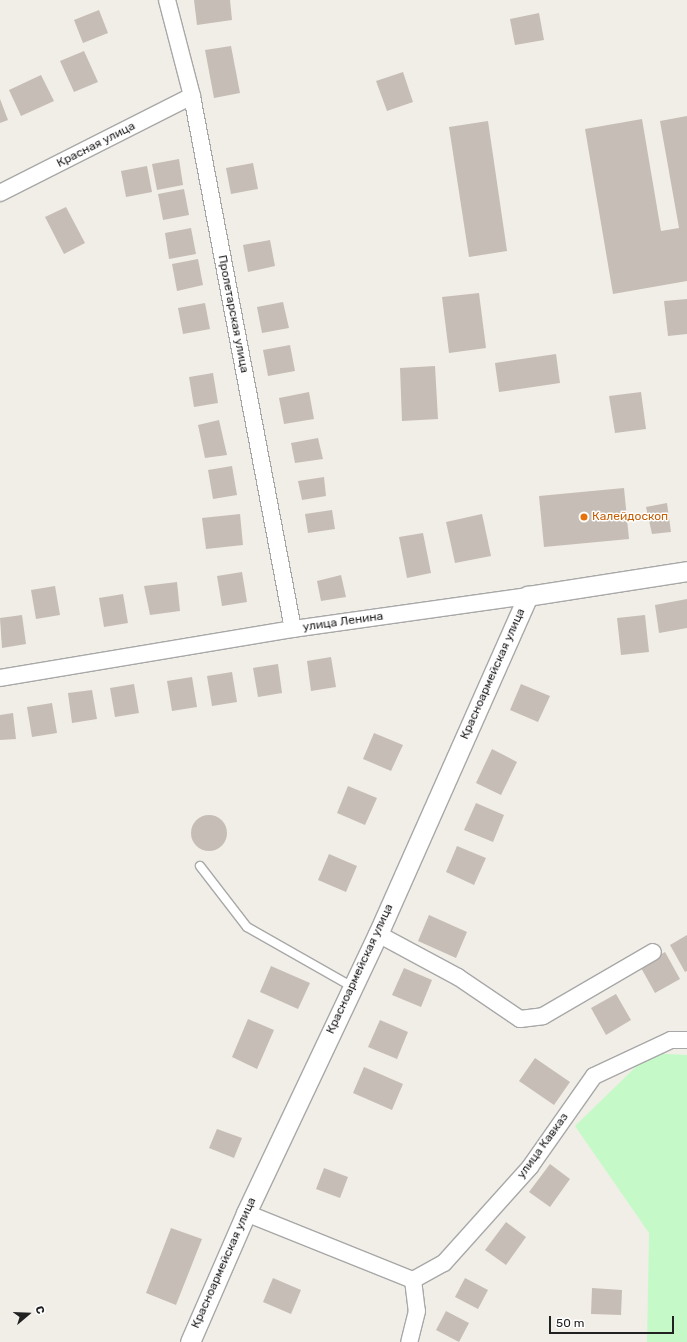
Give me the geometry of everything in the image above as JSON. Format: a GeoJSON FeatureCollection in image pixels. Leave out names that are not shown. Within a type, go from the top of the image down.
{"type":"FeatureCollection","features":[{"type":"Feature","properties":{"kind":"street","name":"Пролетарская улица"},"geometry":{"type":"LineString","coordinates":[[167,0],[192,96],[293,629]]}},
{"type":"Feature","properties":{"kind":"street","name":"Красная улица"},"geometry":{"type":"LineString","coordinates":[[0,193],[192,96]]}},
{"type":"Feature","properties":{"kind":"street","name":"улица Ленина"},"geometry":{"type":"LineString","coordinates":[[0,678],[293,629],[528,596],[687,571]]}},
{"type":"Feature","properties":{"kind":"street","name":"Красноармейская улица"},"geometry":{"type":"LineString","coordinates":[[190,1342],[246,1213],[351,986],[378,934],[528,596]]}},
{"type":"Feature","properties":{"kind":"street"},"geometry":{"type":"LineString","coordinates":[[378,934],[458,977],[520,1019],[543,1016],[653,952]]}},
{"type":"Feature","properties":{"kind":"street","name":"улица Кавказ"},"geometry":{"type":"LineString","coordinates":[[413,1280],[444,1263],[530,1167],[594,1076],[671,1040],[687,1040]]}},
{"type":"Feature","properties":{"kind":"street"},"geometry":{"type":"LineString","coordinates":[[246,1213],[413,1280],[417,1311],[409,1342]]}},
{"type":"Feature","properties":{"kind":"lane"},"geometry":{"type":"LineString","coordinates":[[200,866],[247,927],[351,986]]}},
{"type":"Feature","properties":{"kind":"green space"},"geometry":{"type":"Polygon","coordinates":[[[650,1053],[687,1055],[687,1342],[647,1342],[649,1233],[575,1126],[650,1053]]]}},
{"type":"Feature","properties":{"kind":"building"},"geometry":{"type":"Polygon","coordinates":[[[194,0],[230,0],[232,20],[197,25],[194,0]]]}},
{"type":"Feature","properties":{"kind":"building"},"geometry":{"type":"Polygon","coordinates":[[[99,10],[108,33],[83,43],[74,20],[99,10]]]}},
{"type":"Feature","properties":{"kind":"building"},"geometry":{"type":"Polygon","coordinates":[[[539,13],[544,40],[515,45],[510,19],[539,13]]]}},
{"type":"Feature","properties":{"kind":"building"},"geometry":{"type":"Polygon","coordinates":[[[231,46],[240,93],[214,98],[205,50],[231,46]]]}},
{"type":"Feature","properties":{"kind":"building"},"geometry":{"type":"Polygon","coordinates":[[[84,51],[98,82],[74,92],[60,61],[84,51]]]}},
{"type":"Feature","properties":{"kind":"building"},"geometry":{"type":"Polygon","coordinates":[[[403,72],[413,102],[387,111],[376,81],[403,72]]]}},
{"type":"Feature","properties":{"kind":"building"},"geometry":{"type":"Polygon","coordinates":[[[41,75],[54,101],[21,116],[9,90],[41,75]]]}},
{"type":"Feature","properties":{"kind":"building"},"geometry":{"type":"Polygon","coordinates":[[[0,99],[8,120],[0,123],[0,99]]]}},
{"type":"Feature","properties":{"kind":"building"},"geometry":{"type":"Polygon","coordinates":[[[687,116],[687,281],[613,294],[585,129],[642,119],[661,231],[679,228],[660,121],[687,116]]]}},
{"type":"Feature","properties":{"kind":"building"},"geometry":{"type":"Polygon","coordinates":[[[488,121],[507,251],[469,257],[449,127],[488,121]]]}},
{"type":"Feature","properties":{"kind":"building"},"geometry":{"type":"Polygon","coordinates":[[[179,159],[183,185],[157,190],[152,164],[179,159]]]}},
{"type":"Feature","properties":{"kind":"building"},"geometry":{"type":"Polygon","coordinates":[[[253,163],[258,189],[231,194],[226,168],[253,163]]]}},
{"type":"Feature","properties":{"kind":"building"},"geometry":{"type":"Polygon","coordinates":[[[147,166],[152,192],[126,197],[121,171],[147,166]]]}},
{"type":"Feature","properties":{"kind":"building"},"geometry":{"type":"Polygon","coordinates":[[[184,189],[189,215],[163,220],[158,194],[184,189]]]}},
{"type":"Feature","properties":{"kind":"building"},"geometry":{"type":"Polygon","coordinates":[[[66,207],[85,243],[64,254],[45,217],[66,207]]]}},
{"type":"Feature","properties":{"kind":"building"},"geometry":{"type":"Polygon","coordinates":[[[191,228],[196,254],[169,259],[165,233],[191,228]]]}},
{"type":"Feature","properties":{"kind":"building"},"geometry":{"type":"Polygon","coordinates":[[[270,240],[275,266],[248,272],[243,245],[270,240]]]}},
{"type":"Feature","properties":{"kind":"building"},"geometry":{"type":"Polygon","coordinates":[[[198,259],[203,285],[177,291],[172,264],[198,259]]]}},
{"type":"Feature","properties":{"kind":"building"},"geometry":{"type":"Polygon","coordinates":[[[479,293],[486,348],[449,353],[442,297],[479,293]]]}},
{"type":"Feature","properties":{"kind":"building"},"geometry":{"type":"Polygon","coordinates":[[[687,299],[687,334],[668,336],[664,301],[687,299]]]}},
{"type":"Feature","properties":{"kind":"building"},"geometry":{"type":"Polygon","coordinates":[[[283,302],[289,328],[262,333],[257,307],[283,302]]]}},
{"type":"Feature","properties":{"kind":"building"},"geometry":{"type":"Polygon","coordinates":[[[205,303],[210,329],[183,334],[178,308],[205,303]]]}},
{"type":"Feature","properties":{"kind":"building"},"geometry":{"type":"Polygon","coordinates":[[[290,345],[295,371],[268,376],[263,350],[290,345]]]}},
{"type":"Feature","properties":{"kind":"building"},"geometry":{"type":"Polygon","coordinates":[[[556,354],[560,383],[499,392],[495,363],[556,354]]]}},
{"type":"Feature","properties":{"kind":"building"},"geometry":{"type":"Polygon","coordinates":[[[435,366],[438,419],[402,421],[400,368],[435,366]]]}},
{"type":"Feature","properties":{"kind":"building"},"geometry":{"type":"Polygon","coordinates":[[[213,373],[218,403],[194,407],[189,377],[213,373]]]}},
{"type":"Feature","properties":{"kind":"building"},"geometry":{"type":"Polygon","coordinates":[[[309,392],[314,419],[284,424],[279,398],[309,392]]]}},
{"type":"Feature","properties":{"kind":"building"},"geometry":{"type":"Polygon","coordinates":[[[641,392],[646,429],[615,433],[609,396],[641,392]]]}},
{"type":"Feature","properties":{"kind":"building"},"geometry":{"type":"Polygon","coordinates":[[[219,420],[227,455],[205,458],[198,425],[219,420]]]}},
{"type":"Feature","properties":{"kind":"building"},"geometry":{"type":"Polygon","coordinates":[[[318,438],[323,459],[295,463],[291,443],[318,438]]]}},
{"type":"Feature","properties":{"kind":"building"},"geometry":{"type":"Polygon","coordinates":[[[232,466],[237,495],[213,499],[208,470],[232,466]]]}},
{"type":"Feature","properties":{"kind":"building"},"geometry":{"type":"Polygon","coordinates":[[[324,477],[326,496],[302,500],[298,481],[324,477]]]}},
{"type":"Feature","properties":{"kind":"building","name":"Калейдоскоп"},"geometry":{"type":"Polygon","coordinates":[[[624,488],[629,539],[544,547],[539,496],[624,488]]]}},
{"type":"Feature","properties":{"kind":"building"},"geometry":{"type":"Polygon","coordinates":[[[667,503],[671,532],[652,534],[646,507],[667,503]]]}},
{"type":"Feature","properties":{"kind":"building"},"geometry":{"type":"Polygon","coordinates":[[[332,510],[335,529],[308,533],[305,514],[332,510]]]}},
{"type":"Feature","properties":{"kind":"building"},"geometry":{"type":"Polygon","coordinates":[[[240,514],[243,545],[206,549],[202,518],[240,514]]]}},
{"type":"Feature","properties":{"kind":"building"},"geometry":{"type":"Polygon","coordinates":[[[482,514],[491,556],[455,563],[446,522],[482,514]]]}},
{"type":"Feature","properties":{"kind":"building"},"geometry":{"type":"Polygon","coordinates":[[[423,533],[431,573],[407,578],[399,537],[423,533]]]}},
{"type":"Feature","properties":{"kind":"building"},"geometry":{"type":"Polygon","coordinates":[[[242,572],[247,602],[222,606],[217,576],[242,572]]]}},
{"type":"Feature","properties":{"kind":"building"},"geometry":{"type":"Polygon","coordinates":[[[341,575],[346,597],[321,601],[317,581],[341,575]]]}},
{"type":"Feature","properties":{"kind":"building"},"geometry":{"type":"Polygon","coordinates":[[[177,582],[180,611],[150,615],[144,586],[177,582]]]}},
{"type":"Feature","properties":{"kind":"building"},"geometry":{"type":"Polygon","coordinates":[[[55,586],[60,615],[36,619],[31,590],[55,586]]]}},
{"type":"Feature","properties":{"kind":"building"},"geometry":{"type":"Polygon","coordinates":[[[123,594],[128,623],[104,627],[99,598],[123,594]]]}},
{"type":"Feature","properties":{"kind":"building"},"geometry":{"type":"Polygon","coordinates":[[[687,599],[687,628],[659,633],[655,605],[687,599]]]}},
{"type":"Feature","properties":{"kind":"building"},"geometry":{"type":"Polygon","coordinates":[[[22,615],[26,644],[2,648],[0,618],[22,615]]]}},
{"type":"Feature","properties":{"kind":"building"},"geometry":{"type":"Polygon","coordinates":[[[645,615],[649,652],[621,655],[617,618],[645,615]]]}},
{"type":"Feature","properties":{"kind":"building"},"geometry":{"type":"Polygon","coordinates":[[[331,657],[336,687],[311,691],[307,661],[331,657]]]}},
{"type":"Feature","properties":{"kind":"building"},"geometry":{"type":"Polygon","coordinates":[[[278,664],[282,693],[258,697],[253,668],[278,664]]]}},
{"type":"Feature","properties":{"kind":"building"},"geometry":{"type":"Polygon","coordinates":[[[232,672],[237,702],[212,706],[207,676],[232,672]]]}},
{"type":"Feature","properties":{"kind":"building"},"geometry":{"type":"Polygon","coordinates":[[[192,677],[197,707],[172,711],[167,681],[192,677]]]}},
{"type":"Feature","properties":{"kind":"building"},"geometry":{"type":"Polygon","coordinates":[[[134,684],[139,713],[115,717],[110,688],[134,684]]]}},
{"type":"Feature","properties":{"kind":"building"},"geometry":{"type":"Polygon","coordinates":[[[521,684],[550,696],[538,722],[510,710],[521,684]]]}},
{"type":"Feature","properties":{"kind":"building"},"geometry":{"type":"Polygon","coordinates":[[[92,690],[97,719],[72,723],[68,693],[92,690]]]}},
{"type":"Feature","properties":{"kind":"building"},"geometry":{"type":"Polygon","coordinates":[[[52,703],[57,733],[32,737],[27,707],[52,703]]]}},
{"type":"Feature","properties":{"kind":"building"},"geometry":{"type":"Polygon","coordinates":[[[13,713],[16,739],[0,740],[0,715],[13,713]]]}},
{"type":"Feature","properties":{"kind":"building"},"geometry":{"type":"Polygon","coordinates":[[[374,733],[403,745],[391,771],[363,759],[374,733]]]}},
{"type":"Feature","properties":{"kind":"building"},"geometry":{"type":"Polygon","coordinates":[[[492,749],[517,762],[501,795],[476,783],[492,749]]]}},
{"type":"Feature","properties":{"kind":"building"},"geometry":{"type":"Polygon","coordinates":[[[348,786],[377,798],[365,825],[337,813],[348,786]]]}},
{"type":"Feature","properties":{"kind":"building"},"geometry":{"type":"Polygon","coordinates":[[[476,803],[504,815],[493,842],[464,830],[476,803]]]}},
{"type":"Feature","properties":{"kind":"building"},"geometry":{"type":"Polygon","coordinates":[[[209,815],[219,818],[224,823],[227,833],[224,843],[219,848],[209,851],[199,848],[194,843],[191,833],[194,823],[199,818],[209,815]]]}},
{"type":"Feature","properties":{"kind":"building"},"geometry":{"type":"Polygon","coordinates":[[[457,846],[486,858],[474,885],[446,872],[457,846]]]}},
{"type":"Feature","properties":{"kind":"building"},"geometry":{"type":"Polygon","coordinates":[[[329,854],[357,866],[346,892],[318,880],[329,854]]]}},
{"type":"Feature","properties":{"kind":"building"},"geometry":{"type":"Polygon","coordinates":[[[429,915],[467,932],[456,958],[418,941],[429,915]]]}},
{"type":"Feature","properties":{"kind":"building"},"geometry":{"type":"Polygon","coordinates":[[[687,935],[687,971],[685,972],[670,945],[687,935]]]}},
{"type":"Feature","properties":{"kind":"building"},"geometry":{"type":"Polygon","coordinates":[[[665,952],[680,979],[655,993],[640,966],[665,952]]]}},
{"type":"Feature","properties":{"kind":"building"},"geometry":{"type":"Polygon","coordinates":[[[271,966],[310,983],[298,1009],[260,992],[271,966]]]}},
{"type":"Feature","properties":{"kind":"building"},"geometry":{"type":"Polygon","coordinates":[[[404,968],[432,980],[421,1007],[392,995],[404,968]]]}},
{"type":"Feature","properties":{"kind":"building"},"geometry":{"type":"Polygon","coordinates":[[[616,994],[631,1020],[606,1035],[591,1008],[616,994]]]}},
{"type":"Feature","properties":{"kind":"building"},"geometry":{"type":"Polygon","coordinates":[[[248,1019],[274,1030],[257,1069],[232,1057],[248,1019]]]}},
{"type":"Feature","properties":{"kind":"building"},"geometry":{"type":"Polygon","coordinates":[[[380,1020],[408,1032],[397,1059],[368,1047],[380,1020]]]}},
{"type":"Feature","properties":{"kind":"building"},"geometry":{"type":"Polygon","coordinates":[[[535,1058],[570,1082],[554,1105],[519,1081],[535,1058]]]}},
{"type":"Feature","properties":{"kind":"building"},"geometry":{"type":"Polygon","coordinates":[[[364,1067],[403,1084],[392,1110],[353,1093],[364,1067]]]}},
{"type":"Feature","properties":{"kind":"building"},"geometry":{"type":"Polygon","coordinates":[[[217,1129],[242,1138],[234,1158],[209,1148],[217,1129]]]}},
{"type":"Feature","properties":{"kind":"building"},"geometry":{"type":"Polygon","coordinates":[[[550,1164],[570,1179],[550,1207],[529,1192],[550,1164]]]}},
{"type":"Feature","properties":{"kind":"building"},"geometry":{"type":"Polygon","coordinates":[[[324,1168],[348,1177],[340,1198],[316,1189],[324,1168]]]}},
{"type":"Feature","properties":{"kind":"building"},"geometry":{"type":"Polygon","coordinates":[[[506,1222],[526,1237],[506,1265],[485,1250],[506,1222]]]}},
{"type":"Feature","properties":{"kind":"building"},"geometry":{"type":"Polygon","coordinates":[[[171,1228],[202,1239],[176,1305],[146,1293],[171,1228]]]}},
{"type":"Feature","properties":{"kind":"building"},"geometry":{"type":"Polygon","coordinates":[[[273,1278],[301,1290],[291,1314],[263,1302],[273,1278]]]}},
{"type":"Feature","properties":{"kind":"building"},"geometry":{"type":"Polygon","coordinates":[[[465,1278],[488,1290],[478,1309],[455,1297],[465,1278]]]}},
{"type":"Feature","properties":{"kind":"building"},"geometry":{"type":"Polygon","coordinates":[[[592,1288],[622,1290],[621,1315],[591,1314],[592,1288]]]}},
{"type":"Feature","properties":{"kind":"building"},"geometry":{"type":"Polygon","coordinates":[[[446,1311],[469,1323],[459,1342],[436,1330],[446,1311]]]}},
{"type":"Feature","properties":{"kind":"place","name":"Калейдоскоп"},"geometry":{"type":"Point","coordinates":[584,517]}}]}
